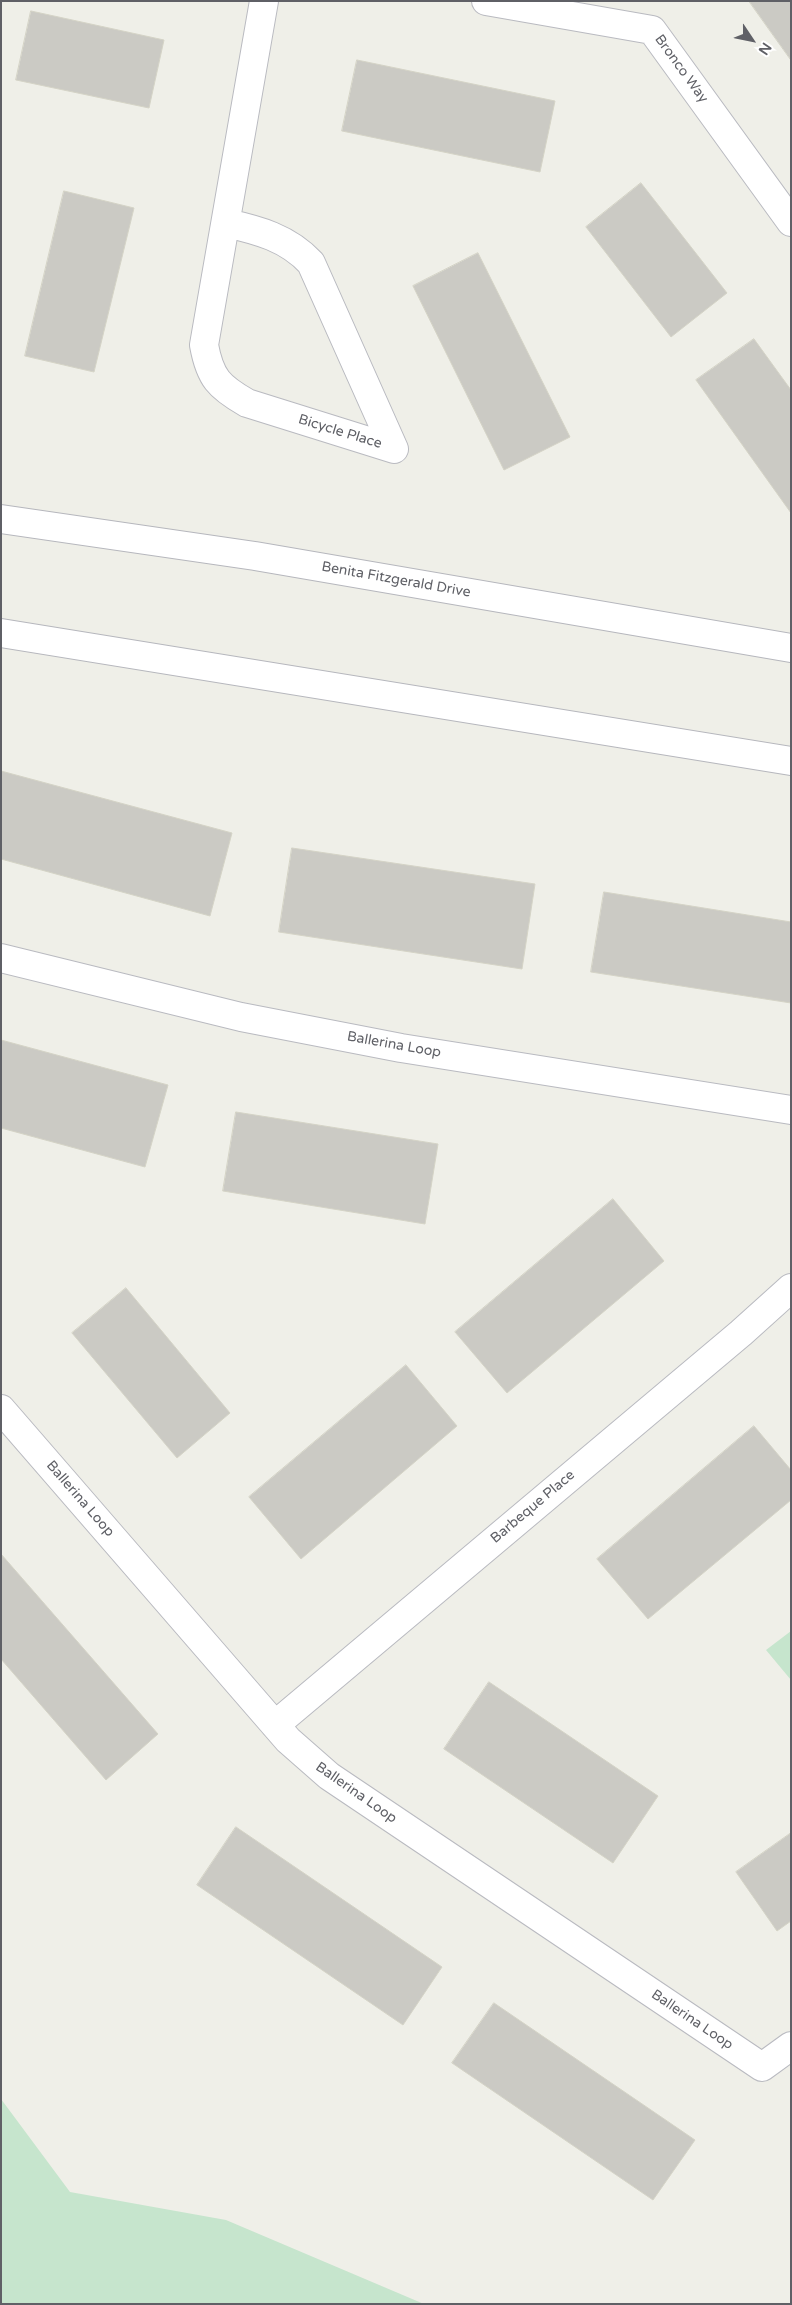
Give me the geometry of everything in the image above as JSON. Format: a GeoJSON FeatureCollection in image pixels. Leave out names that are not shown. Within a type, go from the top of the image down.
{"type":"FeatureCollection","features":[{"type":"Feature","properties":{"kind":"street","name":"Bicycle Place"},"geometry":{"type":"LineString","coordinates":[[226,223],[259,230],[284,241],[300,251],[311,263],[394,449],[247,403],[227,391],[208,366],[204,346],[264,1]]}},
{"type":"Feature","properties":{"kind":"street","name":"Bronco Way"},"geometry":{"type":"LineString","coordinates":[[486,1],[652,30],[791,222]]}},
{"type":"Feature","properties":{"kind":"street","name":"Benita Fitzgerald Drive"},"geometry":{"type":"LineString","coordinates":[[1,519],[255,556],[791,648]]}},
{"type":"Feature","properties":{"kind":"street"},"geometry":{"type":"LineString","coordinates":[[1,633],[791,760]]}},
{"type":"Feature","properties":{"kind":"street","name":"Ballerina Loop"},"geometry":{"type":"LineString","coordinates":[[1,958],[241,1017],[401,1048],[791,1110]]}},
{"type":"Feature","properties":{"kind":"street","name":"Barbeque Place"},"geometry":{"type":"LineString","coordinates":[[275,1726],[791,1288]]}},
{"type":"Feature","properties":{"kind":"street","name":"Ballerina Loop"},"geometry":{"type":"LineString","coordinates":[[1,1408],[275,1726],[308,1759],[329,1776],[762,2067],[791,2046]]}},
{"type":"Feature","properties":{"kind":"green space"},"geometry":{"type":"Polygon","coordinates":[[[791,1631],[791,1680],[766,1650],[791,1631]]]}},
{"type":"Feature","properties":{"kind":"green space"},"geometry":{"type":"Polygon","coordinates":[[[1,2099],[70,2192],[226,2220],[424,2304],[1,2304],[1,2099]]]}},
{"type":"Feature","properties":{"kind":"building"},"geometry":{"type":"Polygon","coordinates":[[[749,1],[791,1],[791,60],[749,1]]]}},
{"type":"Feature","properties":{"kind":"building"},"geometry":{"type":"Polygon","coordinates":[[[31,11],[164,40],[149,108],[16,80],[31,11]]]}},
{"type":"Feature","properties":{"kind":"building"},"geometry":{"type":"Polygon","coordinates":[[[357,60],[555,101],[540,172],[342,131],[357,60]]]}},
{"type":"Feature","properties":{"kind":"building"},"geometry":{"type":"Polygon","coordinates":[[[641,183],[727,293],[671,337],[586,227],[641,183]]]}},
{"type":"Feature","properties":{"kind":"building"},"geometry":{"type":"Polygon","coordinates":[[[64,191],[134,208],[94,372],[25,356],[64,191]]]}},
{"type":"Feature","properties":{"kind":"building"},"geometry":{"type":"Polygon","coordinates":[[[478,253],[570,437],[504,470],[413,286],[478,253]]]}},
{"type":"Feature","properties":{"kind":"building"},"geometry":{"type":"Polygon","coordinates":[[[754,339],[791,390],[791,513],[696,380],[754,339]]]}},
{"type":"Feature","properties":{"kind":"building"},"geometry":{"type":"Polygon","coordinates":[[[1,771],[232,833],[210,916],[1,859],[1,771]]]}},
{"type":"Feature","properties":{"kind":"building"},"geometry":{"type":"Polygon","coordinates":[[[292,848],[535,884],[522,969],[279,932],[292,848]]]}},
{"type":"Feature","properties":{"kind":"building"},"geometry":{"type":"Polygon","coordinates":[[[604,892],[791,922],[791,1003],[591,972],[604,892]]]}},
{"type":"Feature","properties":{"kind":"building"},"geometry":{"type":"Polygon","coordinates":[[[1,1040],[168,1085],[145,1167],[1,1128],[1,1040]]]}},
{"type":"Feature","properties":{"kind":"building"},"geometry":{"type":"Polygon","coordinates":[[[236,1112],[438,1144],[425,1224],[223,1191],[236,1112]]]}},
{"type":"Feature","properties":{"kind":"building"},"geometry":{"type":"Polygon","coordinates":[[[613,1199],[664,1261],[507,1393],[455,1332],[613,1199]]]}},
{"type":"Feature","properties":{"kind":"building"},"geometry":{"type":"Polygon","coordinates":[[[126,1288],[230,1413],[177,1458],[72,1333],[126,1288]]]}},
{"type":"Feature","properties":{"kind":"building"},"geometry":{"type":"Polygon","coordinates":[[[406,1365],[457,1426],[301,1559],[249,1497],[406,1365]]]}},
{"type":"Feature","properties":{"kind":"building"},"geometry":{"type":"Polygon","coordinates":[[[754,1426],[791,1470],[791,1500],[648,1619],[597,1559],[754,1426]]]}},
{"type":"Feature","properties":{"kind":"building"},"geometry":{"type":"Polygon","coordinates":[[[1,1554],[158,1734],[106,1780],[1,1659],[1,1554]]]}},
{"type":"Feature","properties":{"kind":"building"},"geometry":{"type":"Polygon","coordinates":[[[489,1682],[658,1796],[613,1863],[444,1749],[489,1682]]]}},
{"type":"Feature","properties":{"kind":"building"},"geometry":{"type":"Polygon","coordinates":[[[236,1827],[442,1967],[403,2025],[197,1885],[236,1827]]]}},
{"type":"Feature","properties":{"kind":"building"},"geometry":{"type":"Polygon","coordinates":[[[791,1833],[791,1921],[777,1931],[736,1872],[791,1833]]]}},
{"type":"Feature","properties":{"kind":"building"},"geometry":{"type":"Polygon","coordinates":[[[494,2003],[695,2140],[653,2200],[452,2063],[494,2003]]]}}]}
